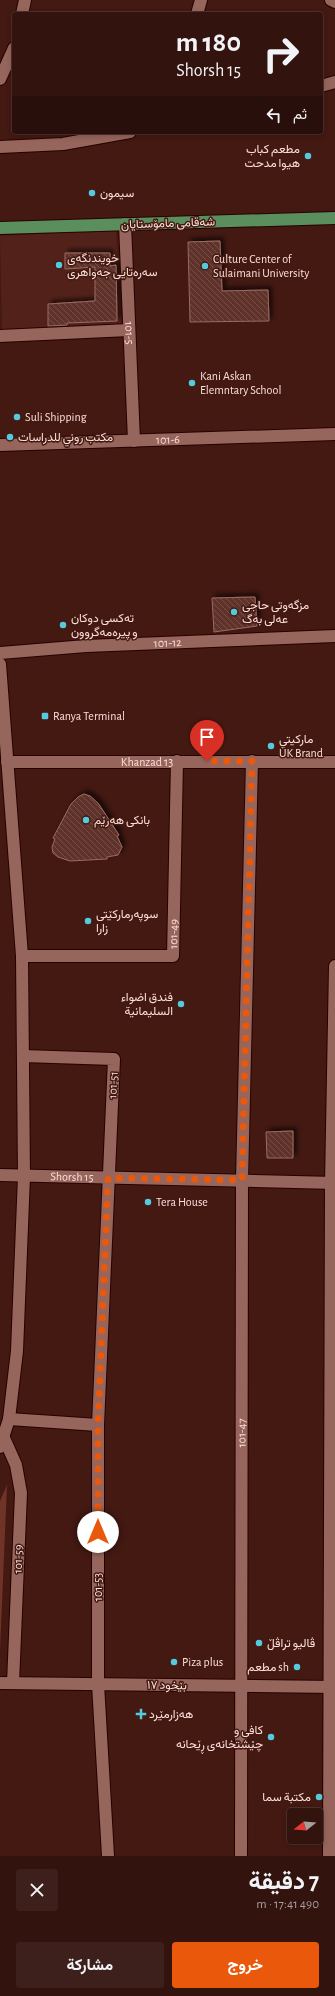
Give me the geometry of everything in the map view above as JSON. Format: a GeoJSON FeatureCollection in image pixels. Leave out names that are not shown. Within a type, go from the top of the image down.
{"type":"FeatureCollection","features":[{"type":"Feature","properties":{"kind":"main road","name":"شەقامی مامۆستایان"},"geometry":{"type":"LineString","coordinates":[[0,228],[335,218]]}},
{"type":"Feature","properties":{"kind":"street"},"geometry":{"type":"LineString","coordinates":[[22,12],[25,0]]}},
{"type":"Feature","properties":{"kind":"street"},"geometry":{"type":"LineString","coordinates":[[198,12],[201,0]]}},
{"type":"Feature","properties":{"kind":"street"},"geometry":{"type":"LineString","coordinates":[[331,0],[335,2]]}},
{"type":"Feature","properties":{"kind":"street"},"geometry":{"type":"LineString","coordinates":[[0,80],[5,58],[12,50]]}},
{"type":"Feature","properties":{"kind":"street"},"geometry":{"type":"LineString","coordinates":[[323,85],[335,82]]}},
{"type":"Feature","properties":{"kind":"street"},"geometry":{"type":"LineString","coordinates":[[0,147],[63,144],[119,134]]}},
{"type":"Feature","properties":{"kind":"street","name":"101-5"},"geometry":{"type":"LineString","coordinates":[[126,224],[134,441]]}},
{"type":"Feature","properties":{"kind":"street"},"geometry":{"type":"LineString","coordinates":[[0,336],[129,330]]}},
{"type":"Feature","properties":{"kind":"street","name":"101-6"},"geometry":{"type":"LineString","coordinates":[[0,445],[335,434]]}},
{"type":"Feature","properties":{"kind":"street","name":"101-12"},"geometry":{"type":"LineString","coordinates":[[0,653],[86,646],[335,636]]}},
{"type":"Feature","properties":{"kind":"street"},"geometry":{"type":"LineString","coordinates":[[0,664],[4,762],[22,956],[24,1176],[17,1351],[9,1419],[2,1442]]}},
{"type":"Feature","properties":{"kind":"street","name":"101-49"},"geometry":{"type":"LineString","coordinates":[[22,956],[173,956],[177,761]]}},
{"type":"Feature","properties":{"kind":"street","name":"101-47"},"geometry":{"type":"LineString","coordinates":[[241,1856],[242,1180],[252,761]]}},
{"type":"Feature","properties":{"kind":"street","name":"Khanzad 13"},"geometry":{"type":"LineString","coordinates":[[4,762],[335,762]]}},
{"type":"Feature","properties":{"kind":"street"},"geometry":{"type":"LineString","coordinates":[[329,1856],[333,1687],[333,1183],[335,966]]}},
{"type":"Feature","properties":{"kind":"street","name":"101-51"},"geometry":{"type":"LineString","coordinates":[[23,1056],[114,1059],[108,1178]]}},
{"type":"Feature","properties":{"kind":"street","name":"Shorsh 15"},"geometry":{"type":"LineString","coordinates":[[0,1175],[333,1183]]}},
{"type":"Feature","properties":{"kind":"street","name":"101-53"},"geometry":{"type":"LineString","coordinates":[[108,1178],[98,1425],[98,1684],[108,1856]]}},
{"type":"Feature","properties":{"kind":"street"},"geometry":{"type":"LineString","coordinates":[[9,1419],[98,1425]]}},
{"type":"Feature","properties":{"kind":"street","name":"101-59"},"geometry":{"type":"LineString","coordinates":[[2,1442],[16,1465],[21,1493],[13,1683]]}},
{"type":"Feature","properties":{"kind":"street","name":"بێخود ١٧"},"geometry":{"type":"LineString","coordinates":[[0,1683],[333,1687]]}},
{"type":"Feature","properties":{"kind":"shaded area","name":"خویندنگەی سەرەتایی جەواهری"},"geometry":{"type":"Polygon","coordinates":[[[116,230],[121,324],[2,330],[0,236],[116,230]]]}},
{"type":"Feature","properties":{"kind":"shaded area"},"geometry":{"type":"Polygon","coordinates":[[[7,1485],[0,1650],[0,1501],[7,1485]]]}},
{"type":"Feature","properties":{"kind":"building","name":"Culture Center of Sulaimani University"},"geometry":{"type":"Polygon","coordinates":[[[220,241],[222,291],[268,290],[269,321],[190,322],[188,242],[220,241]]]}},
{"type":"Feature","properties":{"kind":"building"},"geometry":{"type":"Polygon","coordinates":[[[65,253],[110,253],[110,266],[116,265],[117,321],[67,323],[67,325],[48,326],[48,304],[95,301],[95,267],[65,269],[65,253]]]}},
{"type":"Feature","properties":{"kind":"building","name":"مزگەوتی حاجی عەلی بەگ"},"geometry":{"type":"Polygon","coordinates":[[[255,597],[257,626],[214,632],[212,598],[255,597]]]}},
{"type":"Feature","properties":{"kind":"building","name":"بانکی هەرێم"},"geometry":{"type":"Polygon","coordinates":[[[84,794],[90,796],[98,803],[119,835],[117,836],[122,847],[118,855],[107,857],[107,859],[70,861],[58,857],[53,853],[52,847],[55,839],[53,838],[71,804],[78,797],[84,794]]]}},
{"type":"Feature","properties":{"kind":"building"},"geometry":{"type":"Polygon","coordinates":[[[293,1131],[293,1158],[267,1158],[266,1132],[293,1131]]]}},
{"type":"Feature","properties":{"kind":"place","name":"مطعم كباب هيوا مدحت"},"geometry":{"type":"Point","coordinates":[308,156]}},
{"type":"Feature","properties":{"kind":"place","name":"سيمون"},"geometry":{"type":"Point","coordinates":[92,193]}},
{"type":"Feature","properties":{"kind":"place","name":"خویندنگەی سەرەتایی جەواهری"},"geometry":{"type":"Point","coordinates":[59,265]}},
{"type":"Feature","properties":{"kind":"place","name":"Culture Center of Sulaimani University"},"geometry":{"type":"Point","coordinates":[205,266]}},
{"type":"Feature","properties":{"kind":"place","name":"Kani Askan Elemntary School"},"geometry":{"type":"Point","coordinates":[192,383]}},
{"type":"Feature","properties":{"kind":"place","name":"Suli Shipping"},"geometry":{"type":"Point","coordinates":[17,417]}},
{"type":"Feature","properties":{"kind":"place","name":"مكتب روني للدراسات"},"geometry":{"type":"Point","coordinates":[10,437]}},
{"type":"Feature","properties":{"kind":"place","name":"مزگەوتی حاجی عەلی بەگ"},"geometry":{"type":"Point","coordinates":[234,612]}},
{"type":"Feature","properties":{"kind":"place","name":"تەکسی دوکان و پیرەمەگروون"},"geometry":{"type":"Point","coordinates":[63,625]}},
{"type":"Feature","properties":{"kind":"place","name":"Ranya Terminal"},"geometry":{"type":"Point","coordinates":[45,716]}},
{"type":"Feature","properties":{"kind":"place","name":"مارکيتي UK Brand"},"geometry":{"type":"Point","coordinates":[271,746]}},
{"type":"Feature","properties":{"kind":"place","name":"بانکی هەرێم"},"geometry":{"type":"Point","coordinates":[86,820]}},
{"type":"Feature","properties":{"kind":"place","name":"سوپەرمارکێتی زارا"},"geometry":{"type":"Point","coordinates":[88,921]}},
{"type":"Feature","properties":{"kind":"place","name":"فندق اضواء السليمانية"},"geometry":{"type":"Point","coordinates":[181,1004]}},
{"type":"Feature","properties":{"kind":"place","name":"Tera House"},"geometry":{"type":"Point","coordinates":[148,1202]}},
{"type":"Feature","properties":{"kind":"place","name":"ڤالیو تراڤڵ"},"geometry":{"type":"Point","coordinates":[259,1643]}},
{"type":"Feature","properties":{"kind":"place","name":"Piza plus"},"geometry":{"type":"Point","coordinates":[174,1662]}},
{"type":"Feature","properties":{"kind":"place","name":"مطعم sh"},"geometry":{"type":"Point","coordinates":[297,1667]}},
{"type":"Feature","properties":{"kind":"place","name":"هەزارمێرد"},"geometry":{"type":"Point","coordinates":[141,1714]}},
{"type":"Feature","properties":{"kind":"place","name":"کافی و چێشتخانەی ڕێحانە"},"geometry":{"type":"Point","coordinates":[271,1737]}},
{"type":"Feature","properties":{"kind":"place","name":"مكتبة سما"},"geometry":{"type":"Point","coordinates":[319,1797]}},
{"type":"Feature","properties":{"kind":"route"},"geometry":{"type":"LineString","coordinates":[[98,1532],[98,1425],[108,1178],[242,1180],[252,761],[207,761]]}}]}
